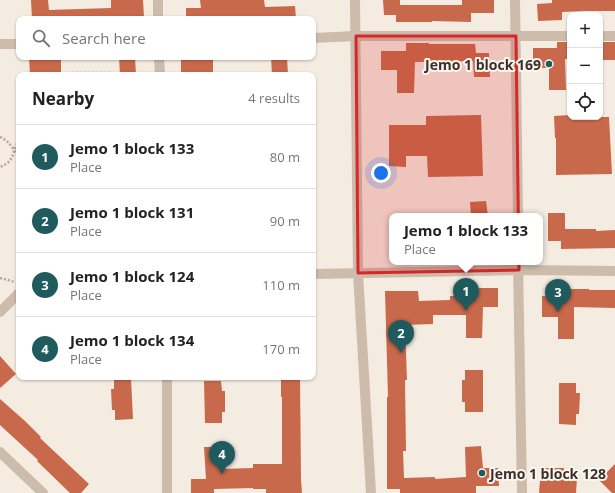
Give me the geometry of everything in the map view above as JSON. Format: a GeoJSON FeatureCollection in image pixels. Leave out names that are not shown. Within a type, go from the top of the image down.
{"type":"FeatureCollection","features":[{"type":"Feature","properties":{"kind":"street"},"geometry":{"type":"LineString","coordinates":[[158,0],[158,16]]}},
{"type":"Feature","properties":{"kind":"street"},"geometry":{"type":"LineString","coordinates":[[355,0],[358,273],[371,493]]}},
{"type":"Feature","properties":{"kind":"street"},"geometry":{"type":"LineString","coordinates":[[515,0],[518,213]]}},
{"type":"Feature","properties":{"kind":"street"},"geometry":{"type":"LineString","coordinates":[[316,38],[356,36],[567,36]]}},
{"type":"Feature","properties":{"kind":"street"},"geometry":{"type":"LineString","coordinates":[[603,36],[615,36]]}},
{"type":"Feature","properties":{"kind":"street"},"geometry":{"type":"LineString","coordinates":[[0,44],[16,44]]}},
{"type":"Feature","properties":{"kind":"street"},"geometry":{"type":"LineString","coordinates":[[159,60],[160,72]]}},
{"type":"Feature","properties":{"kind":"street"},"geometry":{"type":"LineString","coordinates":[[518,266],[522,493]]}},
{"type":"Feature","properties":{"kind":"street"},"geometry":{"type":"LineString","coordinates":[[316,274],[518,266],[615,271]]}},
{"type":"Feature","properties":{"kind":"street"},"geometry":{"type":"LineString","coordinates":[[0,312],[16,296]]}},
{"type":"Feature","properties":{"kind":"street"},"geometry":{"type":"LineString","coordinates":[[167,380],[167,493]]}},
{"type":"Feature","properties":{"kind":"street"},"geometry":{"type":"LineString","coordinates":[[0,452],[43,493]]}},
{"type":"Feature","properties":{"kind":"path"},"geometry":{"type":"LineString","coordinates":[[70,72],[111,72]]}},
{"type":"Feature","properties":{"kind":"path"},"geometry":{"type":"LineString","coordinates":[[0,137],[5,139],[10,144],[16,153]]}},
{"type":"Feature","properties":{"kind":"path"},"geometry":{"type":"LineString","coordinates":[[0,167],[7,164],[13,157],[16,146]]}},
{"type":"Feature","properties":{"kind":"path"},"geometry":{"type":"LineString","coordinates":[[0,278],[16,282]]}},
{"type":"Feature","properties":{"kind":"highlighted area"},"geometry":{"type":"Polygon","coordinates":[[[356,36],[516,36],[519,270],[358,273],[356,36]]]}},
{"type":"Feature","properties":{"kind":"building"},"geometry":{"type":"Polygon","coordinates":[[[31,0],[48,0],[49,10],[111,8],[111,0],[143,0],[144,16],[32,16],[31,0]]]}},
{"type":"Feature","properties":{"kind":"building"},"geometry":{"type":"Polygon","coordinates":[[[200,0],[264,0],[265,7],[295,6],[296,16],[186,16],[186,8],[201,8],[200,0]]]}},
{"type":"Feature","properties":{"kind":"building"},"geometry":{"type":"Polygon","coordinates":[[[383,0],[400,0],[400,5],[462,5],[462,0],[494,0],[494,13],[471,13],[471,22],[396,22],[396,15],[384,15],[383,0]]]}},
{"type":"Feature","properties":{"kind":"building"},"geometry":{"type":"Polygon","coordinates":[[[552,0],[615,0],[615,11],[562,12],[562,20],[538,21],[537,4],[552,3],[552,0]]]}},
{"type":"Feature","properties":{"kind":"building","name":"Jemo 1 block 169"},"geometry":{"type":"Polygon","coordinates":[[[557,42],[567,42],[567,59],[565,59],[566,90],[549,90],[549,68],[533,68],[533,48],[557,48],[557,42]]]}},
{"type":"Feature","properties":{"kind":"building"},"geometry":{"type":"Polygon","coordinates":[[[603,42],[615,42],[615,60],[603,60],[603,42]]]}},
{"type":"Feature","properties":{"kind":"building"},"geometry":{"type":"Polygon","coordinates":[[[406,43],[475,44],[476,53],[489,53],[490,77],[474,77],[473,61],[415,62],[414,93],[397,93],[397,70],[381,70],[381,51],[406,51],[406,43]]]}},
{"type":"Feature","properties":{"kind":"building"},"geometry":{"type":"Polygon","coordinates":[[[29,60],[61,60],[61,72],[30,72],[29,60]]]}},
{"type":"Feature","properties":{"kind":"building"},"geometry":{"type":"Polygon","coordinates":[[[119,60],[135,60],[136,72],[120,72],[119,60]]]}},
{"type":"Feature","properties":{"kind":"building"},"geometry":{"type":"Polygon","coordinates":[[[181,60],[213,60],[213,72],[181,72],[181,60]]]}},
{"type":"Feature","properties":{"kind":"building"},"geometry":{"type":"Polygon","coordinates":[[[271,60],[287,60],[288,72],[272,72],[271,60]]]}},
{"type":"Feature","properties":{"kind":"building"},"geometry":{"type":"Polygon","coordinates":[[[481,115],[483,176],[428,177],[427,156],[406,156],[406,167],[389,166],[389,125],[426,125],[426,116],[481,115]]]}},
{"type":"Feature","properties":{"kind":"building"},"geometry":{"type":"Polygon","coordinates":[[[567,115],[567,120],[603,120],[603,117],[609,117],[612,174],[556,175],[556,138],[554,116],[567,115]]]}},
{"type":"Feature","properties":{"kind":"building"},"geometry":{"type":"Polygon","coordinates":[[[486,201],[488,213],[471,213],[470,202],[486,201]]]}},
{"type":"Feature","properties":{"kind":"building"},"geometry":{"type":"Polygon","coordinates":[[[548,213],[565,213],[565,229],[596,229],[596,231],[615,230],[615,248],[561,249],[561,241],[548,241],[548,213]]]}},
{"type":"Feature","properties":{"kind":"building"},"geometry":{"type":"Polygon","coordinates":[[[474,288],[498,288],[498,307],[483,307],[482,338],[466,338],[466,315],[433,315],[433,324],[405,325],[407,380],[405,380],[406,451],[403,451],[404,478],[435,477],[435,479],[466,477],[465,447],[481,446],[483,468],[498,468],[499,486],[476,486],[476,493],[400,493],[400,489],[387,489],[388,397],[385,291],[418,291],[419,301],[450,300],[450,296],[474,296],[474,288]]]}},
{"type":"Feature","properties":{"kind":"building"},"geometry":{"type":"Polygon","coordinates":[[[566,289],[615,290],[615,308],[574,307],[574,339],[558,339],[558,317],[542,317],[542,296],[566,297],[566,289]]]}},
{"type":"Feature","properties":{"kind":"building"},"geometry":{"type":"Polygon","coordinates":[[[0,356],[16,374],[0,388],[0,356]]]}},
{"type":"Feature","properties":{"kind":"building"},"geometry":{"type":"Polygon","coordinates":[[[465,370],[483,370],[483,412],[465,412],[465,402],[462,402],[462,380],[465,380],[465,370]]]}},
{"type":"Feature","properties":{"kind":"building"},"geometry":{"type":"Polygon","coordinates":[[[114,380],[131,380],[133,419],[115,420],[115,410],[112,410],[111,389],[114,389],[114,380]]]}},
{"type":"Feature","properties":{"kind":"building"},"geometry":{"type":"Polygon","coordinates":[[[281,380],[300,380],[302,493],[266,493],[266,489],[253,488],[214,489],[214,493],[191,493],[191,479],[206,479],[204,447],[220,447],[221,469],[253,468],[253,464],[282,464],[281,380]]]}},
{"type":"Feature","properties":{"kind":"building"},"geometry":{"type":"Polygon","coordinates":[[[204,381],[221,381],[222,391],[225,391],[225,412],[222,412],[222,423],[205,423],[204,381]]]}},
{"type":"Feature","properties":{"kind":"building"},"geometry":{"type":"Polygon","coordinates":[[[559,383],[576,383],[576,393],[580,393],[579,414],[576,414],[576,425],[559,424],[559,383]]]}},
{"type":"Feature","properties":{"kind":"building"},"geometry":{"type":"Polygon","coordinates":[[[0,399],[25,421],[41,437],[40,438],[89,484],[81,493],[70,493],[37,461],[38,460],[0,425],[0,399]]]}},
{"type":"Feature","properties":{"kind":"building"},"geometry":{"type":"Polygon","coordinates":[[[615,464],[615,493],[612,493],[599,480],[615,464]]]}},
{"type":"Feature","properties":{"kind":"building"},"geometry":{"type":"Polygon","coordinates":[[[541,468],[564,468],[564,478],[577,478],[576,493],[539,493],[541,468]]]}},
{"type":"Feature","properties":{"kind":"place","name":"Jemo 1 block 169"},"geometry":{"type":"Point","coordinates":[549,64]}},
{"type":"Feature","properties":{"kind":"place","name":"Jemo 1 block 133"},"geometry":{"type":"Point","coordinates":[466,311]}},
{"type":"Feature","properties":{"kind":"place","name":"Jemo 1 block 124"},"geometry":{"type":"Point","coordinates":[558,312]}},
{"type":"Feature","properties":{"kind":"place","name":"Jemo 1 block 131"},"geometry":{"type":"Point","coordinates":[401,353]}},
{"type":"Feature","properties":{"kind":"place","name":"Jemo 1 block 128"},"geometry":{"type":"Point","coordinates":[482,473]}},
{"type":"Feature","properties":{"kind":"place","name":"Jemo 1 block 134"},"geometry":{"type":"Point","coordinates":[222,474]}}]}
